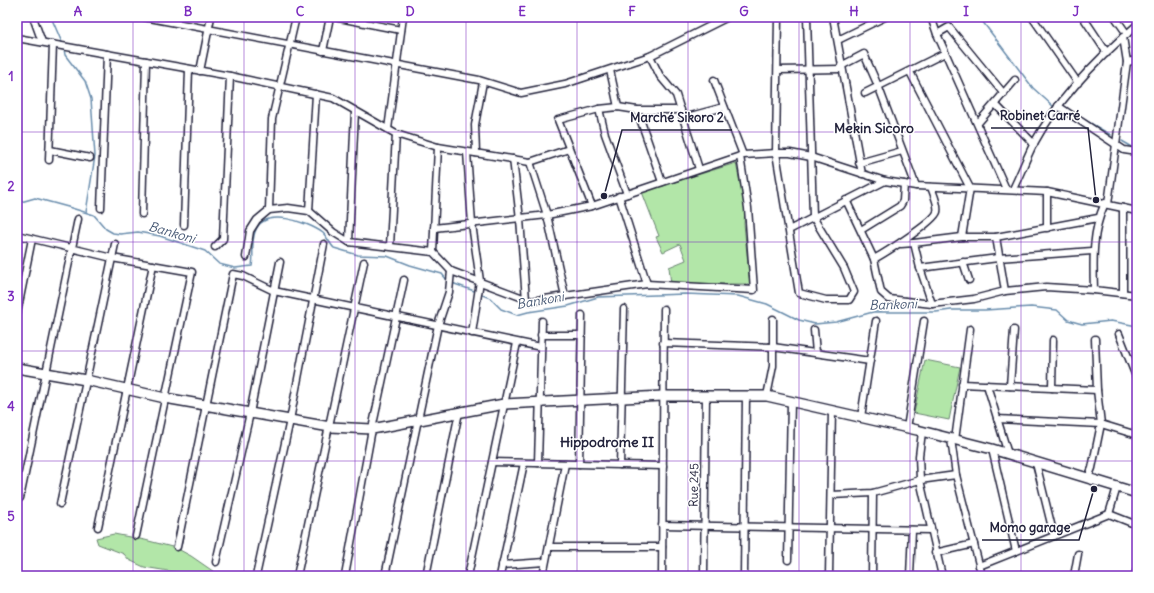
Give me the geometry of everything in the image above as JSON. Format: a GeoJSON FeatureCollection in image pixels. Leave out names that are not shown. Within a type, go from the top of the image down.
{"type":"FeatureCollection","features":[{"type":"Feature","properties":{"kind":"street"},"geometry":{"type":"LineString","coordinates":[[33,17],[42,42]]}},
{"type":"Feature","properties":{"kind":"street"},"geometry":{"type":"LineString","coordinates":[[144,17],[483,82],[521,93],[565,84],[650,56],[728,17]]}},
{"type":"Feature","properties":{"kind":"street"},"geometry":{"type":"LineString","coordinates":[[200,71],[211,17]]}},
{"type":"Feature","properties":{"kind":"street"},"geometry":{"type":"LineString","coordinates":[[269,210],[272,119],[296,17]]}},
{"type":"Feature","properties":{"kind":"street"},"geometry":{"type":"LineString","coordinates":[[322,51],[330,17]]}},
{"type":"Feature","properties":{"kind":"street"},"geometry":{"type":"LineString","coordinates":[[334,17],[401,30]]}},
{"type":"Feature","properties":{"kind":"street"},"geometry":{"type":"LineString","coordinates":[[388,129],[403,17]]}},
{"type":"Feature","properties":{"kind":"street"},"geometry":{"type":"LineString","coordinates":[[778,17],[776,153],[799,293],[826,300],[849,300],[854,292],[844,268],[813,217],[807,17]]}},
{"type":"Feature","properties":{"kind":"street"},"geometry":{"type":"LineString","coordinates":[[833,17],[838,40],[841,67],[862,174]]}},
{"type":"Feature","properties":{"kind":"street"},"geometry":{"type":"LineString","coordinates":[[838,40],[885,17]]}},
{"type":"Feature","properties":{"kind":"street"},"geometry":{"type":"LineString","coordinates":[[1032,17],[1078,83]]}},
{"type":"Feature","properties":{"kind":"street"},"geometry":{"type":"LineString","coordinates":[[1084,17],[1107,52]]}},
{"type":"Feature","properties":{"kind":"street"},"geometry":{"type":"LineString","coordinates":[[1094,290],[1092,251],[1098,218],[1106,203],[1116,145],[1127,62],[1125,35],[1115,17]]}},
{"type":"Feature","properties":{"kind":"street"},"geometry":{"type":"LineString","coordinates":[[934,18],[937,34],[978,123],[1006,189]]}},
{"type":"Feature","properties":{"kind":"street"},"geometry":{"type":"LineString","coordinates":[[1013,189],[1034,144],[1058,106],[1107,52],[1137,25]]}},
{"type":"Feature","properties":{"kind":"street"},"geometry":{"type":"LineString","coordinates":[[937,34],[949,27],[1004,94]]}},
{"type":"Feature","properties":{"kind":"street"},"geometry":{"type":"LineString","coordinates":[[17,38],[230,76],[333,98],[396,134],[438,147],[530,162],[569,149]]}},
{"type":"Feature","properties":{"kind":"street"},"geometry":{"type":"LineString","coordinates":[[49,160],[53,44]]}},
{"type":"Feature","properties":{"kind":"street"},"geometry":{"type":"LineString","coordinates":[[865,93],[879,88],[945,52]]}},
{"type":"Feature","properties":{"kind":"street"},"geometry":{"type":"LineString","coordinates":[[101,208],[107,54]]}},
{"type":"Feature","properties":{"kind":"street"},"geometry":{"type":"LineString","coordinates":[[778,70],[809,70],[841,67],[864,54],[879,88],[916,186]]}},
{"type":"Feature","properties":{"kind":"street"},"geometry":{"type":"LineString","coordinates":[[650,56],[660,76],[676,95],[699,169]]}},
{"type":"Feature","properties":{"kind":"street"},"geometry":{"type":"LineString","coordinates":[[1127,62],[1137,60]]}},
{"type":"Feature","properties":{"kind":"street"},"geometry":{"type":"LineString","coordinates":[[142,214],[146,61]]}},
{"type":"Feature","properties":{"kind":"street"},"geometry":{"type":"LineString","coordinates":[[184,225],[189,69]]}},
{"type":"Feature","properties":{"kind":"street"},"geometry":{"type":"LineString","coordinates":[[610,70],[618,107]]}},
{"type":"Feature","properties":{"kind":"street"},"geometry":{"type":"LineString","coordinates":[[910,72],[970,188],[962,237]]}},
{"type":"Feature","properties":{"kind":"street"},"geometry":{"type":"LineString","coordinates":[[215,247],[223,239],[230,76]]}},
{"type":"Feature","properties":{"kind":"street"},"geometry":{"type":"LineString","coordinates":[[246,257],[250,231],[257,220],[269,210],[288,208],[309,211],[332,232],[349,242],[363,245],[390,246],[433,252],[451,271],[531,301],[647,284],[754,290],[748,208],[741,156],[714,80]]}},
{"type":"Feature","properties":{"kind":"street"},"geometry":{"type":"LineString","coordinates":[[978,123],[1015,80]]}},
{"type":"Feature","properties":{"kind":"street"},"geometry":{"type":"LineString","coordinates":[[476,153],[475,125],[483,82]]}},
{"type":"Feature","properties":{"kind":"street"},"geometry":{"type":"LineString","coordinates":[[309,211],[316,94]]}},
{"type":"Feature","properties":{"kind":"street"},"geometry":{"type":"LineString","coordinates":[[995,104],[1034,144]]}},
{"type":"Feature","properties":{"kind":"street"},"geometry":{"type":"LineString","coordinates":[[1058,106],[1124,150],[1137,152]]}},
{"type":"Feature","properties":{"kind":"street"},"geometry":{"type":"LineString","coordinates":[[592,206],[558,120],[599,109],[618,107],[637,110],[681,110]]}},
{"type":"Feature","properties":{"kind":"street"},"geometry":{"type":"LineString","coordinates":[[683,118],[724,107]]}},
{"type":"Feature","properties":{"kind":"street"},"geometry":{"type":"LineString","coordinates":[[599,109],[605,134],[627,194]]}},
{"type":"Feature","properties":{"kind":"street"},"geometry":{"type":"LineString","coordinates":[[637,110],[662,182]]}},
{"type":"Feature","properties":{"kind":"street"},"geometry":{"type":"LineString","coordinates":[[349,242],[355,111]]}},
{"type":"Feature","properties":{"kind":"street"},"geometry":{"type":"LineString","coordinates":[[390,246],[396,134]]}},
{"type":"Feature","properties":{"kind":"street"},"geometry":{"type":"LineString","coordinates":[[433,252],[438,147]]}},
{"type":"Feature","properties":{"kind":"street"},"geometry":{"type":"LineString","coordinates":[[50,150],[90,158]]}},
{"type":"Feature","properties":{"kind":"street"},"geometry":{"type":"LineString","coordinates":[[859,163],[902,151]]}},
{"type":"Feature","properties":{"kind":"street"},"geometry":{"type":"LineString","coordinates":[[467,152],[472,224],[480,281],[472,333]]}},
{"type":"Feature","properties":{"kind":"street"},"geometry":{"type":"LineString","coordinates":[[434,228],[547,215],[592,206],[741,156],[776,153],[790,153],[811,157],[885,181],[916,186],[1013,189],[1047,192],[1106,203],[1137,211]]}},
{"type":"Feature","properties":{"kind":"street"},"geometry":{"type":"LineString","coordinates":[[513,159],[520,218],[526,300]]}},
{"type":"Feature","properties":{"kind":"street"},"geometry":{"type":"LineString","coordinates":[[530,162],[547,215],[565,296]]}},
{"type":"Feature","properties":{"kind":"street"},"geometry":{"type":"LineString","coordinates":[[789,230],[885,181]]}},
{"type":"Feature","properties":{"kind":"street"},"geometry":{"type":"LineString","coordinates":[[861,230],[900,206],[903,201],[904,184]]}},
{"type":"Feature","properties":{"kind":"street"},"geometry":{"type":"LineString","coordinates":[[874,259],[901,244],[938,211],[931,187]]}},
{"type":"Feature","properties":{"kind":"street"},"geometry":{"type":"LineString","coordinates":[[1047,192],[1047,228]]}},
{"type":"Feature","properties":{"kind":"street"},"geometry":{"type":"LineString","coordinates":[[619,196],[647,284]]}},
{"type":"Feature","properties":{"kind":"street"},"geometry":{"type":"LineString","coordinates":[[846,200],[874,259],[881,292],[884,296],[889,298],[932,304],[974,299],[1005,291],[1046,287],[1094,290],[1137,295]]}},
{"type":"Feature","properties":{"kind":"street"},"geometry":{"type":"LineString","coordinates":[[1122,293],[1123,208]]}},
{"type":"Feature","properties":{"kind":"street"},"geometry":{"type":"LineString","coordinates":[[901,244],[914,244],[962,237],[996,237],[1098,218]]}},
{"type":"Feature","properties":{"kind":"street"},"geometry":{"type":"LineString","coordinates":[[20,498],[78,219]]}},
{"type":"Feature","properties":{"kind":"street"},"geometry":{"type":"LineString","coordinates":[[17,235],[72,247],[112,258],[192,272],[136,536]]}},
{"type":"Feature","properties":{"kind":"street"},"geometry":{"type":"LineString","coordinates":[[996,237],[998,258],[1005,291]]}},
{"type":"Feature","properties":{"kind":"street"},"geometry":{"type":"LineString","coordinates":[[17,313],[32,239]]}},
{"type":"Feature","properties":{"kind":"street"},"geometry":{"type":"LineString","coordinates":[[60,504],[115,244]]}},
{"type":"Feature","properties":{"kind":"street"},"geometry":{"type":"LineString","coordinates":[[256,576],[290,420],[324,244]]}},
{"type":"Feature","properties":{"kind":"street"},"geometry":{"type":"LineString","coordinates":[[914,244],[932,304]]}},
{"type":"Feature","properties":{"kind":"street"},"geometry":{"type":"LineString","coordinates":[[920,268],[998,258],[1092,251]]}},
{"type":"Feature","properties":{"kind":"street"},"geometry":{"type":"LineString","coordinates":[[216,562],[250,413],[280,262]]}},
{"type":"Feature","properties":{"kind":"street"},"geometry":{"type":"LineString","coordinates":[[297,576],[356,307],[364,262]]}},
{"type":"Feature","properties":{"kind":"street"},"geometry":{"type":"LineString","coordinates":[[963,262],[969,280]]}},
{"type":"Feature","properties":{"kind":"street"},"geometry":{"type":"LineString","coordinates":[[98,527],[128,390],[153,265]]}},
{"type":"Feature","properties":{"kind":"street"},"geometry":{"type":"LineString","coordinates":[[384,576],[438,325],[449,292],[451,271]]}},
{"type":"Feature","properties":{"kind":"street"},"geometry":{"type":"LineString","coordinates":[[177,547],[208,406],[233,274],[244,276],[274,291],[541,347]]}},
{"type":"Feature","properties":{"kind":"street"},"geometry":{"type":"LineString","coordinates":[[344,576],[372,429],[404,280]]}},
{"type":"Feature","properties":{"kind":"street"},"geometry":{"type":"LineString","coordinates":[[620,465],[624,309]]}},
{"type":"Feature","properties":{"kind":"street"},"geometry":{"type":"LineString","coordinates":[[662,576],[664,309]]}},
{"type":"Feature","properties":{"kind":"street"},"geometry":{"type":"LineString","coordinates":[[579,464],[582,315]]}},
{"type":"Feature","properties":{"kind":"street"},"geometry":{"type":"LineString","coordinates":[[767,396],[773,366],[773,319]]}},
{"type":"Feature","properties":{"kind":"street"},"geometry":{"type":"LineString","coordinates":[[538,463],[541,402],[542,321]]}},
{"type":"Feature","properties":{"kind":"street"},"geometry":{"type":"LineString","coordinates":[[862,417],[876,321]]}},
{"type":"Feature","properties":{"kind":"street"},"geometry":{"type":"LineString","coordinates":[[907,428],[924,321]]}},
{"type":"Feature","properties":{"kind":"street"},"geometry":{"type":"LineString","coordinates":[[970,328],[953,439],[956,474],[982,576]]}},
{"type":"Feature","properties":{"kind":"street"},"geometry":{"type":"LineString","coordinates":[[814,330],[816,353]]}},
{"type":"Feature","properties":{"kind":"street"},"geometry":{"type":"LineString","coordinates":[[1010,386],[1014,330]]}},
{"type":"Feature","properties":{"kind":"street"},"geometry":{"type":"LineString","coordinates":[[1119,334],[1137,379]]}},
{"type":"Feature","properties":{"kind":"street"},"geometry":{"type":"LineString","coordinates":[[541,335],[581,335]]}},
{"type":"Feature","properties":{"kind":"street"},"geometry":{"type":"LineString","coordinates":[[1088,478],[1092,468],[1101,424],[1096,390],[1095,339]]}},
{"type":"Feature","properties":{"kind":"street"},"geometry":{"type":"LineString","coordinates":[[1052,388],[1053,340]]}},
{"type":"Feature","properties":{"kind":"street"},"geometry":{"type":"LineString","coordinates":[[468,576],[517,342]]}},
{"type":"Feature","properties":{"kind":"street"},"geometry":{"type":"LineString","coordinates":[[663,343],[773,347],[870,362]]}},
{"type":"Feature","properties":{"kind":"street"},"geometry":{"type":"LineString","coordinates":[[17,368],[86,380],[165,398],[330,427],[372,429],[504,404],[663,396],[767,396],[862,417],[992,449],[1137,493]]}},
{"type":"Feature","properties":{"kind":"street"},"geometry":{"type":"LineString","coordinates":[[962,384],[1096,390]]}},
{"type":"Feature","properties":{"kind":"street"},"geometry":{"type":"LineString","coordinates":[[987,386],[1008,454]]}},
{"type":"Feature","properties":{"kind":"street","name":"Rue 245"},"geometry":{"type":"LineString","coordinates":[[704,576],[706,395]]}},
{"type":"Feature","properties":{"kind":"street"},"geometry":{"type":"LineString","coordinates":[[744,576],[746,395]]}},
{"type":"Feature","properties":{"kind":"street"},"geometry":{"type":"LineString","coordinates":[[788,560],[791,401]]}},
{"type":"Feature","properties":{"kind":"street"},"geometry":{"type":"LineString","coordinates":[[829,576],[832,410]]}},
{"type":"Feature","properties":{"kind":"street"},"geometry":{"type":"LineString","coordinates":[[426,576],[459,412]]}},
{"type":"Feature","properties":{"kind":"street"},"geometry":{"type":"LineString","coordinates":[[997,419],[1101,424],[1137,435]]}},
{"type":"Feature","properties":{"kind":"street"},"geometry":{"type":"LineString","coordinates":[[922,432],[919,456],[920,480],[935,553],[942,576]]}},
{"type":"Feature","properties":{"kind":"street"},"geometry":{"type":"LineString","coordinates":[[992,449],[1016,551]]}},
{"type":"Feature","properties":{"kind":"street"},"geometry":{"type":"LineString","coordinates":[[492,462],[663,466]]}},
{"type":"Feature","properties":{"kind":"street"},"geometry":{"type":"LineString","coordinates":[[500,576],[524,463]]}},
{"type":"Feature","properties":{"kind":"street"},"geometry":{"type":"LineString","coordinates":[[1036,463],[1054,536]]}},
{"type":"Feature","properties":{"kind":"street"},"geometry":{"type":"LineString","coordinates":[[543,576],[565,464]]}},
{"type":"Feature","properties":{"kind":"street"},"geometry":{"type":"LineString","coordinates":[[831,495],[873,493],[920,480],[956,474]]}},
{"type":"Feature","properties":{"kind":"street"},"geometry":{"type":"LineString","coordinates":[[1109,514],[1117,487]]}},
{"type":"Feature","properties":{"kind":"street"},"geometry":{"type":"LineString","coordinates":[[872,576],[873,493]]}},
{"type":"Feature","properties":{"kind":"street"},"geometry":{"type":"LineString","coordinates":[[979,566],[1109,514],[1137,525]]}},
{"type":"Feature","properties":{"kind":"street"},"geometry":{"type":"LineString","coordinates":[[662,525],[930,530]]}},
{"type":"Feature","properties":{"kind":"street"},"geometry":{"type":"LineString","coordinates":[[910,576],[912,530]]}},
{"type":"Feature","properties":{"kind":"street"},"geometry":{"type":"LineString","coordinates":[[935,553],[974,544]]}},
{"type":"Feature","properties":{"kind":"street"},"geometry":{"type":"LineString","coordinates":[[548,547],[662,547]]}},
{"type":"Feature","properties":{"kind":"street"},"geometry":{"type":"LineString","coordinates":[[1074,576],[1078,554]]}},
{"type":"Feature","properties":{"kind":"street"},"geometry":{"type":"LineString","coordinates":[[502,565],[545,562]]}},
{"type":"Feature","properties":{"kind":"street"},"geometry":{"type":"LineString","coordinates":[[1134,576],[1137,569]]}},
{"type":"Feature","properties":{"kind":"green space"},"geometry":{"type":"Polygon","coordinates":[[[736,163],[745,208],[744,224],[750,284],[671,284],[669,267],[686,260],[680,244],[663,252],[656,237],[659,236],[642,192],[736,163]]]}},
{"type":"Feature","properties":{"kind":"green space"},"geometry":{"type":"Polygon","coordinates":[[[925,360],[960,367],[949,420],[914,413],[925,360]]]}},
{"type":"Feature","properties":{"kind":"green space"},"geometry":{"type":"Polygon","coordinates":[[[114,534],[176,548],[191,556],[220,576],[181,576],[180,573],[144,567],[129,560],[124,554],[98,544],[96,538],[114,534]]]}},
{"type":"Feature","properties":{"kind":"waterway"},"geometry":{"type":"LineString","coordinates":[[51,17],[63,45]]}},
{"type":"Feature","properties":{"kind":"waterway"},"geometry":{"type":"LineString","coordinates":[[979,17],[1033,88],[1054,107]]}},
{"type":"Feature","properties":{"kind":"waterway"},"geometry":{"type":"LineString","coordinates":[[64,49],[65,55],[85,81],[91,99],[95,156],[86,212]]}},
{"type":"Feature","properties":{"kind":"waterway"},"geometry":{"type":"LineString","coordinates":[[1085,120],[1111,135]]}},
{"type":"Feature","properties":{"kind":"waterway"},"geometry":{"type":"LineString","coordinates":[[1122,141],[1134,148]]}},
{"type":"Feature","properties":{"kind":"waterway","name":"Bankoni"},"geometry":{"type":"LineString","coordinates":[[17,198],[21,202],[35,198],[94,215],[106,229],[113,233],[120,234],[138,232],[160,236],[205,251],[219,264],[235,268],[252,266],[254,236],[260,224],[267,220],[276,218],[297,221],[323,233],[334,248],[358,255],[387,256],[410,265],[442,274],[447,280]]}},
{"type":"Feature","properties":{"kind":"waterway","name":"Bankoni"},"geometry":{"type":"LineString","coordinates":[[452,283],[477,292]]}},
{"type":"Feature","properties":{"kind":"waterway","name":"Bankoni"},"geometry":{"type":"LineString","coordinates":[[480,294],[490,298],[501,309],[517,315],[568,306],[598,297],[685,294],[738,296],[767,304],[799,320],[815,324],[836,322],[873,312],[936,312],[951,310],[985,310],[1031,307],[1057,310],[1068,320],[1082,324],[1111,321],[1137,326]]}},
{"type":"Feature","properties":{"kind":"place","name":"Marché Sikoro 2"},"geometry":{"type":"Point","coordinates":[604,196]}},
{"type":"Feature","properties":{"kind":"place","name":"Robinet Carré"},"geometry":{"type":"Point","coordinates":[1096,200]}},
{"type":"Feature","properties":{"kind":"place","name":"Momo garage"},"geometry":{"type":"Point","coordinates":[1094,489]}},
{"type":"Feature","properties":{"kind":"district","name":"Mekin Sicoro"},"geometry":{"type":"Point","coordinates":[874,128]}},
{"type":"Feature","properties":{"kind":"district","name":"Hippodrome II"},"geometry":{"type":"Point","coordinates":[607,442]}}]}
